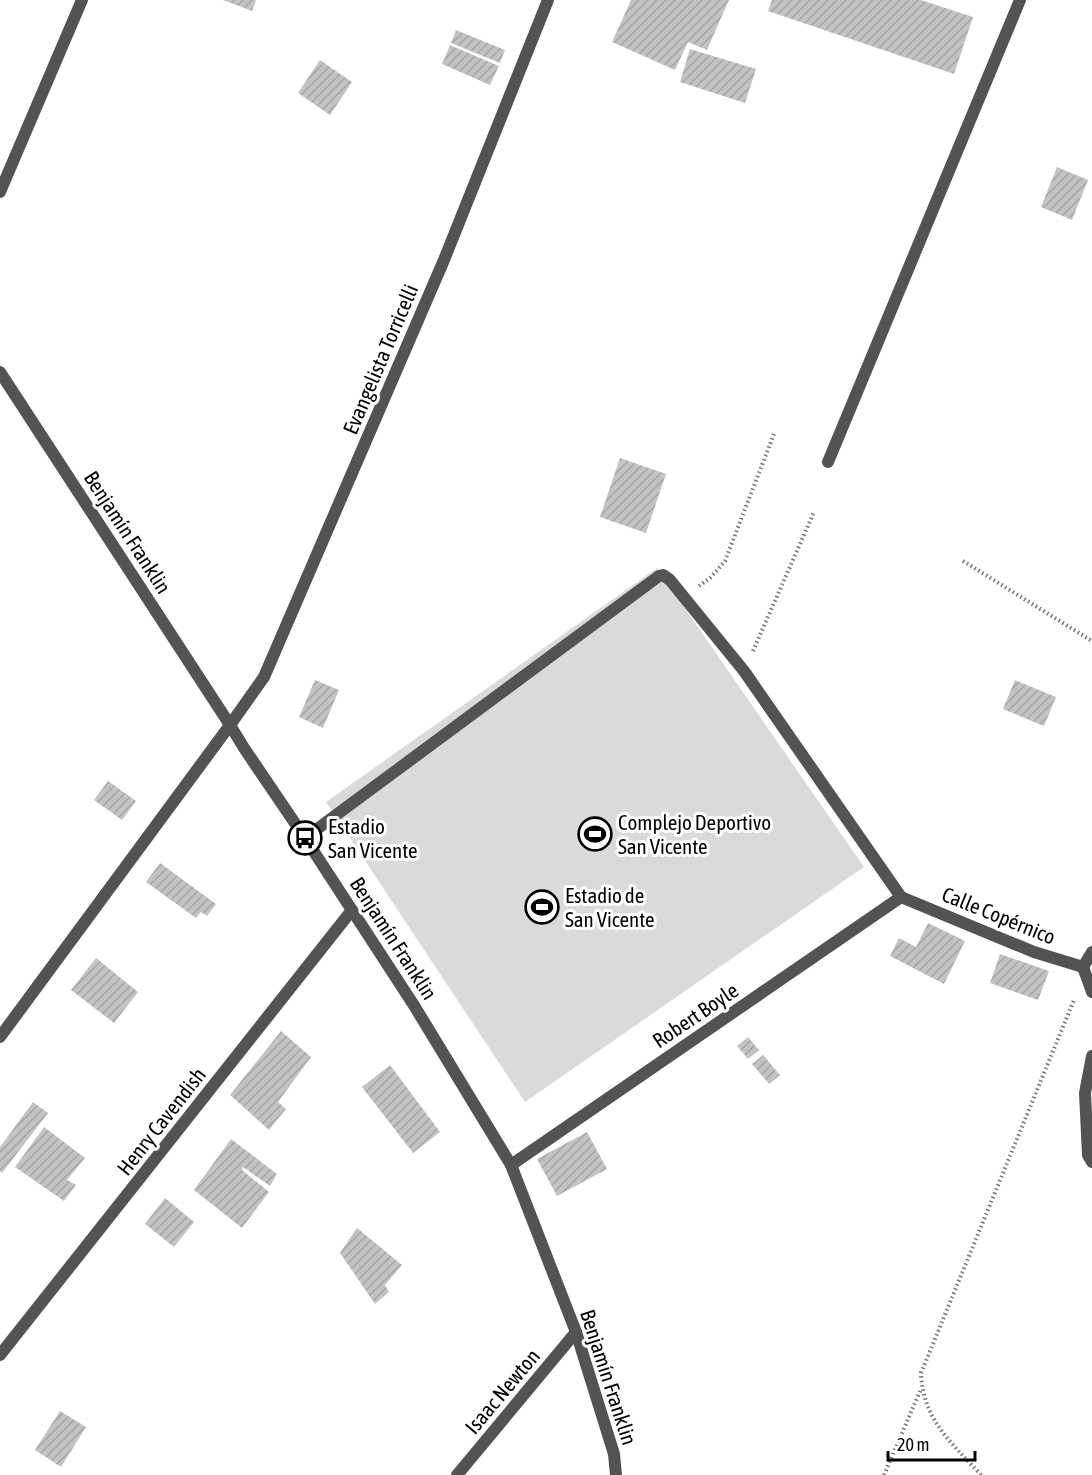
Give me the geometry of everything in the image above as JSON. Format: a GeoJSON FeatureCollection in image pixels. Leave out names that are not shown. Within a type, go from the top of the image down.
{"type":"FeatureCollection","features":[{"type":"Feature","properties":{"kind":"street"},"geometry":{"type":"LineString","coordinates":[[0,192],[82,0]]}},
{"type":"Feature","properties":{"kind":"street","name":"Evangelista Torricelli"},"geometry":{"type":"LineString","coordinates":[[0,1037],[231,725],[264,676],[444,260],[548,0]]}},
{"type":"Feature","properties":{"kind":"street"},"geometry":{"type":"LineString","coordinates":[[828,462],[1020,0]]}},
{"type":"Feature","properties":{"kind":"street","name":"Benjamín Franklin"},"geometry":{"type":"LineString","coordinates":[[0,372],[415,1007],[511,1165],[576,1332],[614,1454],[616,1475]]}},
{"type":"Feature","properties":{"kind":"street"},"geometry":{"type":"LineString","coordinates":[[305,838],[663,575],[744,671],[901,897]]}},
{"type":"Feature","properties":{"kind":"street","name":"Calle Copérnico"},"geometry":{"type":"LineString","coordinates":[[901,897],[1034,952],[1083,968]]}},
{"type":"Feature","properties":{"kind":"street","name":"Robert Boyle"},"geometry":{"type":"LineString","coordinates":[[511,1165],[901,897]]}},
{"type":"Feature","properties":{"kind":"street","name":"Henry Cavendish"},"geometry":{"type":"LineString","coordinates":[[0,1355],[352,910]]}},
{"type":"Feature","properties":{"kind":"street"},"geometry":{"type":"LineString","coordinates":[[1092,952],[1083,968],[1092,992]]}},
{"type":"Feature","properties":{"kind":"street"},"geometry":{"type":"LineString","coordinates":[[1092,1056],[1085,1093],[1088,1155],[1092,1162]]}},
{"type":"Feature","properties":{"kind":"street","name":"Isaac Newton"},"geometry":{"type":"LineString","coordinates":[[457,1475],[576,1332]]}},
{"type":"Feature","properties":{"kind":"path"},"geometry":{"type":"LineString","coordinates":[[683,597],[710,578],[725,561],[774,434]]}},
{"type":"Feature","properties":{"kind":"path"},"geometry":{"type":"LineString","coordinates":[[744,671],[814,512]]}},
{"type":"Feature","properties":{"kind":"path"},"geometry":{"type":"LineString","coordinates":[[963,561],[1092,641]]}},
{"type":"Feature","properties":{"kind":"path"},"geometry":{"type":"LineString","coordinates":[[981,1475],[940,1430],[929,1411],[922,1389],[921,1373],[1078,990],[1083,968]]}},
{"type":"Feature","properties":{"kind":"path"},"geometry":{"type":"LineString","coordinates":[[884,1475],[922,1389]]}},
{"type":"Feature","properties":{"kind":"shaded area","name":"Estadio de San Vicente"},"geometry":{"type":"Polygon","coordinates":[[[657,568],[864,867],[525,1102],[326,802],[657,568]]]}},
{"type":"Feature","properties":{"kind":"building"},"geometry":{"type":"Polygon","coordinates":[[[223,0],[256,0],[252,11],[223,0]]]}},
{"type":"Feature","properties":{"kind":"building"},"geometry":{"type":"Polygon","coordinates":[[[631,0],[729,0],[707,50],[688,42],[675,70],[612,42],[631,0]]]}},
{"type":"Feature","properties":{"kind":"building"},"geometry":{"type":"Polygon","coordinates":[[[772,0],[921,0],[973,17],[954,74],[768,11],[772,0]]]}},
{"type":"Feature","properties":{"kind":"building"},"geometry":{"type":"Polygon","coordinates":[[[456,30],[505,50],[500,63],[451,43],[456,30]]]}},
{"type":"Feature","properties":{"kind":"building"},"geometry":{"type":"Polygon","coordinates":[[[450,45],[499,66],[490,85],[442,64],[450,45]]]}},
{"type":"Feature","properties":{"kind":"building"},"geometry":{"type":"Polygon","coordinates":[[[690,49],[756,69],[745,103],[680,82],[690,49]]]}},
{"type":"Feature","properties":{"kind":"building"},"geometry":{"type":"Polygon","coordinates":[[[320,60],[352,82],[330,115],[298,93],[320,60]]]}},
{"type":"Feature","properties":{"kind":"building"},"geometry":{"type":"Polygon","coordinates":[[[1057,167],[1088,180],[1072,220],[1041,207],[1057,167]]]}},
{"type":"Feature","properties":{"kind":"building"},"geometry":{"type":"Polygon","coordinates":[[[620,458],[666,474],[646,533],[600,517],[620,458]]]}},
{"type":"Feature","properties":{"kind":"building"},"geometry":{"type":"Polygon","coordinates":[[[315,680],[339,690],[323,728],[299,717],[315,680]]]}},
{"type":"Feature","properties":{"kind":"building"},"geometry":{"type":"Polygon","coordinates":[[[1015,680],[1056,697],[1044,726],[1003,709],[1015,680]]]}},
{"type":"Feature","properties":{"kind":"building"},"geometry":{"type":"Polygon","coordinates":[[[108,781],[136,801],[122,820],[94,800],[108,781]]]}},
{"type":"Feature","properties":{"kind":"building"},"geometry":{"type":"Polygon","coordinates":[[[160,863],[216,904],[207,916],[201,912],[196,918],[146,882],[160,863]]]}},
{"type":"Feature","properties":{"kind":"building"},"geometry":{"type":"Polygon","coordinates":[[[928,923],[965,941],[944,984],[890,956],[899,938],[916,947],[928,923]]]}},
{"type":"Feature","properties":{"kind":"building"},"geometry":{"type":"Polygon","coordinates":[[[1000,954],[1049,971],[1038,1000],[990,983],[1000,954]]]}},
{"type":"Feature","properties":{"kind":"building"},"geometry":{"type":"Polygon","coordinates":[[[96,958],[138,992],[114,1023],[71,990],[96,958]]]}},
{"type":"Feature","properties":{"kind":"building"},"geometry":{"type":"Polygon","coordinates":[[[281,1031],[311,1057],[278,1102],[286,1109],[269,1130],[230,1095],[281,1031]]]}},
{"type":"Feature","properties":{"kind":"building"},"geometry":{"type":"Polygon","coordinates":[[[748,1037],[759,1050],[748,1059],[737,1046],[748,1037]]]}},
{"type":"Feature","properties":{"kind":"building"},"geometry":{"type":"Polygon","coordinates":[[[763,1055],[780,1075],[769,1084],[752,1064],[763,1055]]]}},
{"type":"Feature","properties":{"kind":"building"},"geometry":{"type":"Polygon","coordinates":[[[390,1065],[440,1132],[413,1153],[362,1087],[390,1065]]]}},
{"type":"Feature","properties":{"kind":"building"},"geometry":{"type":"Polygon","coordinates":[[[33,1102],[48,1113],[2,1173],[0,1171],[0,1147],[33,1102]]]}},
{"type":"Feature","properties":{"kind":"building"},"geometry":{"type":"Polygon","coordinates":[[[44,1127],[85,1158],[67,1180],[76,1185],[64,1201],[15,1167],[44,1127]]]}},
{"type":"Feature","properties":{"kind":"building"},"geometry":{"type":"Polygon","coordinates":[[[587,1132],[607,1169],[557,1196],[537,1159],[587,1132]]]}},
{"type":"Feature","properties":{"kind":"building"},"geometry":{"type":"Polygon","coordinates":[[[231,1139],[277,1174],[270,1186],[243,1167],[242,1170],[269,1192],[242,1228],[194,1190],[231,1139]]]}},
{"type":"Feature","properties":{"kind":"building"},"geometry":{"type":"Polygon","coordinates":[[[165,1198],[194,1222],[174,1247],[145,1224],[165,1198]]]}},
{"type":"Feature","properties":{"kind":"building"},"geometry":{"type":"Polygon","coordinates":[[[357,1228],[402,1265],[385,1285],[389,1292],[375,1304],[340,1253],[357,1228]]]}},
{"type":"Feature","properties":{"kind":"building"},"geometry":{"type":"Polygon","coordinates":[[[60,1411],[86,1427],[61,1467],[35,1450],[60,1411]]]}},
{"type":"Feature","properties":{"kind":"place","name":"Complejo Deportivo San Vicente"},"geometry":{"type":"Point","coordinates":[595,834]}},
{"type":"Feature","properties":{"kind":"place","name":"Estadio San Vicente"},"geometry":{"type":"Point","coordinates":[305,838]}},
{"type":"Feature","properties":{"kind":"place","name":"Estadio de San Vicente"},"geometry":{"type":"Point","coordinates":[542,907]}}]}
